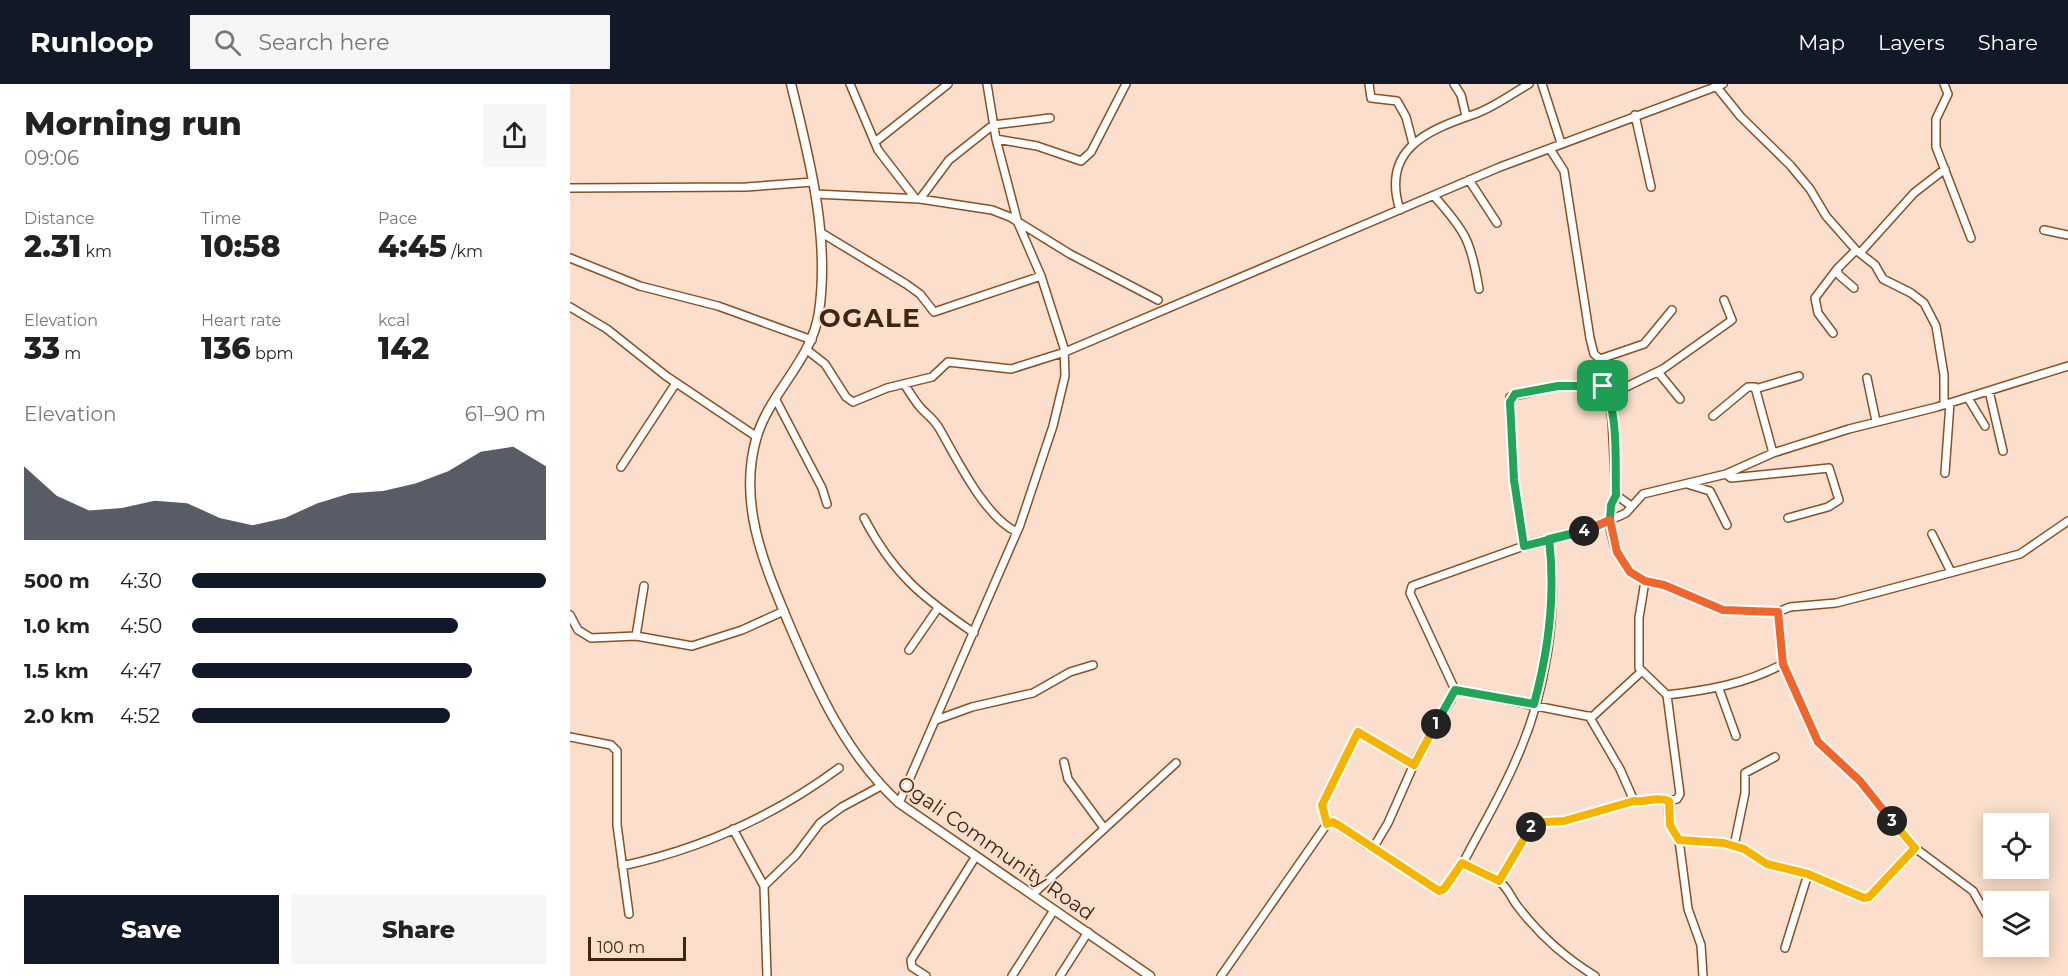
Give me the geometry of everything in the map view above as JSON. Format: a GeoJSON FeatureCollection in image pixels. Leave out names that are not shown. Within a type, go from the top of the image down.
{"type":"FeatureCollection","features":[{"type":"Feature","properties":{"kind":"street","name":"Ogali Community Road"},"geometry":{"type":"LineString","coordinates":[[791,84],[815,194],[820,232],[822,290],[812,340],[757,437],[750,474],[752,513],[763,560],[819,692],[840,732],[880,786],[899,803],[1150,976]]}},
{"type":"Feature","properties":{"kind":"street"},"geometry":{"type":"LineString","coordinates":[[851,84],[881,155],[917,198]]}},
{"type":"Feature","properties":{"kind":"street"},"geometry":{"type":"LineString","coordinates":[[874,142],[948,84]]}},
{"type":"Feature","properties":{"kind":"street"},"geometry":{"type":"LineString","coordinates":[[899,803],[1017,532],[1053,426],[1065,376],[1065,352],[1041,276],[1018,223],[996,139],[987,84]]}},
{"type":"Feature","properties":{"kind":"street"},"geometry":{"type":"LineString","coordinates":[[996,139],[1037,146],[1081,161],[1091,152],[1126,84]]}},
{"type":"Feature","properties":{"kind":"street"},"geometry":{"type":"LineString","coordinates":[[1369,84],[1371,98],[1397,101],[1402,107],[1413,144]]}},
{"type":"Feature","properties":{"kind":"street"},"geometry":{"type":"LineString","coordinates":[[1454,84],[1461,95],[1466,117]]}},
{"type":"Feature","properties":{"kind":"street"},"geometry":{"type":"LineString","coordinates":[[1400,210],[1393,183],[1407,151],[1413,144],[1433,129],[1466,117],[1529,84]]}},
{"type":"Feature","properties":{"kind":"street"},"geometry":{"type":"LineString","coordinates":[[1542,84],[1561,143]]}},
{"type":"Feature","properties":{"kind":"street"},"geometry":{"type":"LineString","coordinates":[[1944,84],[1948,94],[1936,119],[1936,147],[1971,237]]}},
{"type":"Feature","properties":{"kind":"street"},"geometry":{"type":"LineString","coordinates":[[807,350],[832,373],[849,401],[932,377],[948,362],[1011,369],[1065,352],[1561,143],[1720,85],[1741,117],[1790,165],[1810,189],[1826,216],[1858,251],[1875,265],[1884,279],[1911,292],[1924,303],[1930,312],[1936,326],[1947,404],[1945,473]]}},
{"type":"Feature","properties":{"kind":"street"},"geometry":{"type":"LineString","coordinates":[[1635,115],[1651,187]]}},
{"type":"Feature","properties":{"kind":"street"},"geometry":{"type":"LineString","coordinates":[[917,198],[949,160],[993,125],[1050,118]]}},
{"type":"Feature","properties":{"kind":"street"},"geometry":{"type":"LineString","coordinates":[[1550,149],[1564,171],[1590,338],[1594,354],[1600,359],[1603,386],[1608,394],[1612,420],[1616,495],[1611,505],[1610,520],[1617,552],[1630,572],[1645,581],[1664,585],[1723,610],[1778,612],[1796,606],[1836,603],[2020,554],[2068,521]]}},
{"type":"Feature","properties":{"kind":"street"},"geometry":{"type":"LineString","coordinates":[[1833,333],[1818,313],[1815,298],[1837,269],[1858,251],[1914,193],[1945,169]]}},
{"type":"Feature","properties":{"kind":"street"},"geometry":{"type":"LineString","coordinates":[[1469,180],[1497,223]]}},
{"type":"Feature","properties":{"kind":"street"},"geometry":{"type":"LineString","coordinates":[[570,188],[746,187],[813,182]]}},
{"type":"Feature","properties":{"kind":"street"},"geometry":{"type":"LineString","coordinates":[[815,194],[917,198],[986,209],[1002,214],[1158,300]]}},
{"type":"Feature","properties":{"kind":"street"},"geometry":{"type":"LineString","coordinates":[[1434,196],[1464,231],[1474,256],[1479,289]]}},
{"type":"Feature","properties":{"kind":"street"},"geometry":{"type":"LineString","coordinates":[[2044,230],[2068,235]]}},
{"type":"Feature","properties":{"kind":"street"},"geometry":{"type":"LineString","coordinates":[[820,232],[906,284],[920,294],[934,312],[1041,276]]}},
{"type":"Feature","properties":{"kind":"street"},"geometry":{"type":"LineString","coordinates":[[570,258],[640,286],[718,306],[812,340]]}},
{"type":"Feature","properties":{"kind":"street"},"geometry":{"type":"LineString","coordinates":[[1837,269],[1839,276],[1854,288]]}},
{"type":"Feature","properties":{"kind":"street"},"geometry":{"type":"LineString","coordinates":[[1524,546],[1514,480],[1510,397],[1558,386],[1624,388],[1658,372],[1732,320],[1724,300]]}},
{"type":"Feature","properties":{"kind":"street"},"geometry":{"type":"LineString","coordinates":[[570,307],[607,329],[676,383],[757,437]]}},
{"type":"Feature","properties":{"kind":"street"},"geometry":{"type":"LineString","coordinates":[[1600,359],[1644,344],[1672,310]]}},
{"type":"Feature","properties":{"kind":"street"},"geometry":{"type":"LineString","coordinates":[[1455,690],[1410,590],[1418,584],[1524,546],[1591,529],[1626,513],[1630,505],[1643,494],[1726,474],[1773,453],[1876,421],[1968,398],[2068,366]]}},
{"type":"Feature","properties":{"kind":"street"},"geometry":{"type":"LineString","coordinates":[[1658,372],[1680,399]]}},
{"type":"Feature","properties":{"kind":"street"},"geometry":{"type":"LineString","coordinates":[[1713,416],[1748,387],[1755,388],[1799,376]]}},
{"type":"Feature","properties":{"kind":"street"},"geometry":{"type":"LineString","coordinates":[[1867,378],[1876,421]]}},
{"type":"Feature","properties":{"kind":"street"},"geometry":{"type":"LineString","coordinates":[[621,467],[676,383]]}},
{"type":"Feature","properties":{"kind":"street"},"geometry":{"type":"LineString","coordinates":[[904,384],[922,409],[934,420],[983,499],[1004,525],[1017,532]]}},
{"type":"Feature","properties":{"kind":"street"},"geometry":{"type":"LineString","coordinates":[[1755,388],[1773,453]]}},
{"type":"Feature","properties":{"kind":"street"},"geometry":{"type":"LineString","coordinates":[[1989,391],[2003,451]]}},
{"type":"Feature","properties":{"kind":"street"},"geometry":{"type":"LineString","coordinates":[[1968,398],[1985,426]]}},
{"type":"Feature","properties":{"kind":"street"},"geometry":{"type":"LineString","coordinates":[[776,400],[822,488],[827,504]]}},
{"type":"Feature","properties":{"kind":"street"},"geometry":{"type":"LineString","coordinates":[[1726,474],[1731,478],[1830,468],[1839,500],[1827,507],[1788,518]]}},
{"type":"Feature","properties":{"kind":"street"},"geometry":{"type":"LineString","coordinates":[[1685,484],[1710,491],[1727,525]]}},
{"type":"Feature","properties":{"kind":"street"},"geometry":{"type":"LineString","coordinates":[[1616,495],[1630,505]]}},
{"type":"Feature","properties":{"kind":"street"},"geometry":{"type":"LineString","coordinates":[[864,518],[896,570],[938,608],[974,633]]}},
{"type":"Feature","properties":{"kind":"street"},"geometry":{"type":"LineString","coordinates":[[1932,534],[1951,572]]}},
{"type":"Feature","properties":{"kind":"street"},"geometry":{"type":"LineString","coordinates":[[1221,976],[1327,824],[1333,822],[1439,891],[1444,889],[1462,863],[1516,761],[1534,704],[1547,654],[1550,632],[1552,585],[1549,539]]}},
{"type":"Feature","properties":{"kind":"street"},"geometry":{"type":"LineString","coordinates":[[1455,690],[1589,716],[1599,713],[1641,672],[1639,618],[1645,581]]}},
{"type":"Feature","properties":{"kind":"street"},"geometry":{"type":"LineString","coordinates":[[636,636],[644,586]]}},
{"type":"Feature","properties":{"kind":"street"},"geometry":{"type":"LineString","coordinates":[[909,650],[938,608]]}},
{"type":"Feature","properties":{"kind":"street"},"geometry":{"type":"LineString","coordinates":[[570,615],[578,630],[591,638],[636,636],[697,646],[784,611]]}},
{"type":"Feature","properties":{"kind":"street"},"geometry":{"type":"LineString","coordinates":[[1778,612],[1783,664],[1821,747],[1860,781],[1915,848],[1973,891],[1983,909]]}},
{"type":"Feature","properties":{"kind":"street"},"geometry":{"type":"LineString","coordinates":[[1666,695],[1719,689],[1752,680],[1783,664]]}},
{"type":"Feature","properties":{"kind":"street"},"geometry":{"type":"LineString","coordinates":[[936,720],[972,707],[1033,693],[1070,672],[1093,665]]}},
{"type":"Feature","properties":{"kind":"street"},"geometry":{"type":"LineString","coordinates":[[1499,881],[1530,827],[1545,822],[1564,821],[1634,801],[1677,799],[1680,794],[1666,695],[1656,683],[1641,672]]}},
{"type":"Feature","properties":{"kind":"street"},"geometry":{"type":"LineString","coordinates":[[1719,689],[1736,736]]}},
{"type":"Feature","properties":{"kind":"street"},"geometry":{"type":"LineString","coordinates":[[1371,846],[1375,845],[1388,824],[1414,765],[1455,690]]}},
{"type":"Feature","properties":{"kind":"street"},"geometry":{"type":"LineString","coordinates":[[1589,716],[1620,769],[1634,801]]}},
{"type":"Feature","properties":{"kind":"street"},"geometry":{"type":"LineString","coordinates":[[1327,824],[1322,805],[1358,732],[1414,765]]}},
{"type":"Feature","properties":{"kind":"street"},"geometry":{"type":"LineString","coordinates":[[570,737],[611,745],[617,751],[617,825],[629,914]]}},
{"type":"Feature","properties":{"kind":"street"},"geometry":{"type":"LineString","coordinates":[[1734,846],[1745,793],[1745,773],[1775,757]]}},
{"type":"Feature","properties":{"kind":"street"},"geometry":{"type":"LineString","coordinates":[[1064,762],[1068,779],[1104,828]]}},
{"type":"Feature","properties":{"kind":"street"},"geometry":{"type":"LineString","coordinates":[[1032,895],[1176,763]]}},
{"type":"Feature","properties":{"kind":"street"},"geometry":{"type":"LineString","coordinates":[[622,866],[678,853],[733,829],[781,807],[839,768]]}},
{"type":"Feature","properties":{"kind":"street"},"geometry":{"type":"LineString","coordinates":[[764,886],[796,855],[820,823],[842,807],[880,786]]}},
{"type":"Feature","properties":{"kind":"street"},"geometry":{"type":"LineString","coordinates":[[1669,801],[1670,825],[1679,840],[1688,909],[1701,945],[1703,976]]}},
{"type":"Feature","properties":{"kind":"street"},"geometry":{"type":"LineString","coordinates":[[733,829],[764,886],[767,976]]}},
{"type":"Feature","properties":{"kind":"street"},"geometry":{"type":"LineString","coordinates":[[1679,840],[1734,846],[1749,851],[1767,864],[1808,874],[1867,898],[1915,848]]}},
{"type":"Feature","properties":{"kind":"street"},"geometry":{"type":"LineString","coordinates":[[926,976],[912,968],[910,960],[976,856]]}},
{"type":"Feature","properties":{"kind":"street"},"geometry":{"type":"LineString","coordinates":[[1462,863],[1499,881],[1519,909],[1539,929],[1570,958],[1595,976]]}},
{"type":"Feature","properties":{"kind":"street"},"geometry":{"type":"LineString","coordinates":[[1785,948],[1808,874]]}},
{"type":"Feature","properties":{"kind":"street"},"geometry":{"type":"LineString","coordinates":[[1012,976],[1054,910]]}},
{"type":"Feature","properties":{"kind":"street"},"geometry":{"type":"LineString","coordinates":[[1060,976],[1088,932]]}},
{"type":"Feature","properties":{"kind":"district","name":"OGALE"},"geometry":{"type":"Point","coordinates":[870,318]}},
{"type":"Feature","properties":{"kind":"route"},"geometry":{"type":"LineString","coordinates":[[1603,386],[1558,386],[1515,394],[1510,397],[1514,480],[1524,546],[1535,542],[1591,529],[1610,520],[1617,552],[1630,572],[1645,581],[1664,585],[1711,607],[1723,610],[1778,612],[1783,664],[1818,742],[1860,781],[1915,848],[1869,897],[1862,898],[1808,874],[1767,864],[1749,851],[1724,843],[1679,840],[1670,825],[1669,801],[1660,798],[1634,801],[1564,821],[1545,822],[1530,827],[1512,862],[1499,881],[1462,863],[1444,889],[1439,891],[1340,826],[1333,822],[1327,824],[1322,810],[1324,798],[1358,732],[1414,765],[1455,690],[1534,704],[1547,654],[1550,632],[1552,563],[1549,539],[1591,529],[1610,520],[1611,505],[1616,495],[1612,420],[1608,394],[1603,386]]}}]}
